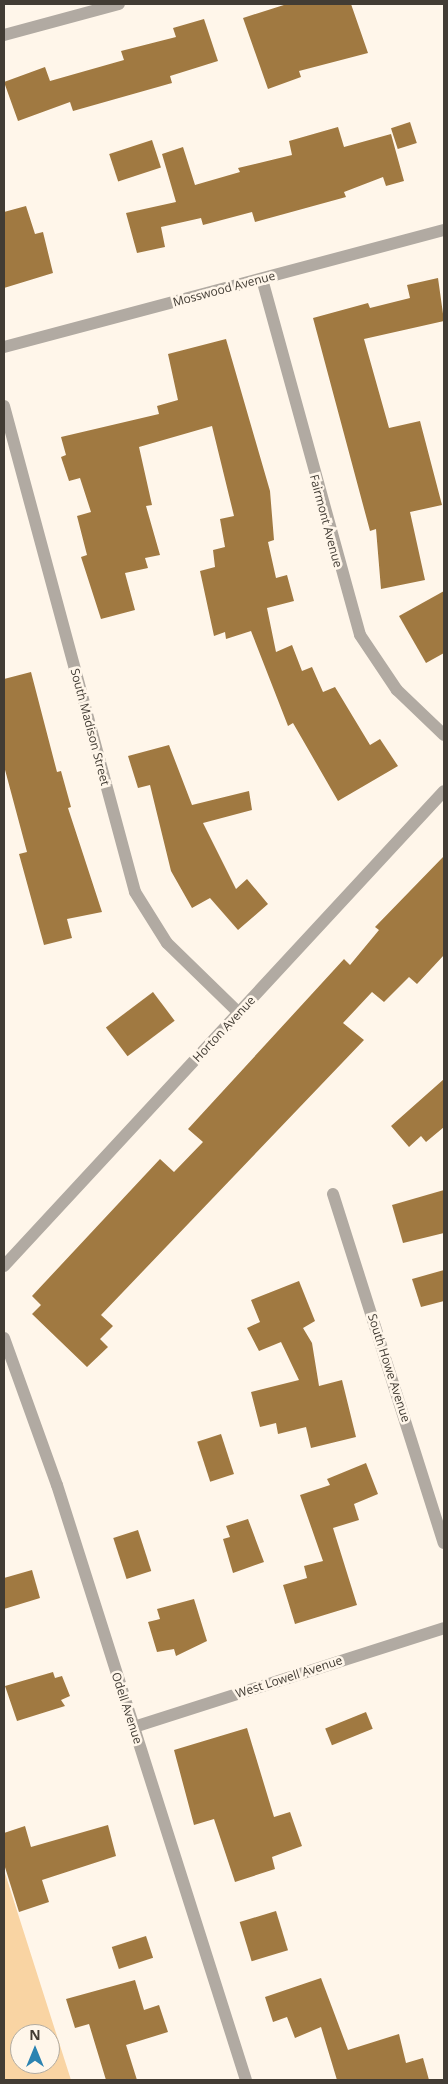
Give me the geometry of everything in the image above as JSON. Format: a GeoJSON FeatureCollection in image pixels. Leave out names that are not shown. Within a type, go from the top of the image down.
{"type":"FeatureCollection","features":[{"type":"Feature","properties":{"kind":"street"},"geometry":{"type":"LineString","coordinates":[[4,35],[119,4]]}},
{"type":"Feature","properties":{"kind":"street","name":"Mosswood Avenue"},"geometry":{"type":"LineString","coordinates":[[4,347],[444,230]]}},
{"type":"Feature","properties":{"kind":"street","name":"Fairmont Avenue"},"geometry":{"type":"LineString","coordinates":[[262,279],[360,635],[397,690],[444,735]]}},
{"type":"Feature","properties":{"kind":"street","name":"South Madison Street"},"geometry":{"type":"LineString","coordinates":[[4,406],[135,892],[167,944],[239,1013]]}},
{"type":"Feature","properties":{"kind":"street","name":"Horton Avenue"},"geometry":{"type":"LineString","coordinates":[[4,1266],[444,791]]}},
{"type":"Feature","properties":{"kind":"street","name":"South Howe Avenue"},"geometry":{"type":"LineString","coordinates":[[333,1194],[444,1543]]}},
{"type":"Feature","properties":{"kind":"street","name":"Odell Avenue"},"geometry":{"type":"LineString","coordinates":[[4,1338],[48,1457],[246,2080]]}},
{"type":"Feature","properties":{"kind":"street","name":"West Lowell Avenue"},"geometry":{"type":"LineString","coordinates":[[134,1727],[444,1628]]}},
{"type":"Feature","properties":{"kind":"shaded area"},"geometry":{"type":"Polygon","coordinates":[[[4,1870],[53,2024],[10,2024],[10,2074],[60,2074],[60,2046],[71,2080],[4,2080],[4,1870]]]}},
{"type":"Feature","properties":{"kind":"building"},"geometry":{"type":"Polygon","coordinates":[[[287,4],[351,4],[368,53],[299,71],[301,77],[268,89],[243,18],[287,4]]]}},
{"type":"Feature","properties":{"kind":"building"},"geometry":{"type":"Polygon","coordinates":[[[204,19],[218,61],[170,76],[172,83],[73,111],[70,102],[18,121],[4,82],[45,67],[50,81],[124,60],[121,51],[176,37],[173,28],[204,19]]]}},
{"type":"Feature","properties":{"kind":"building"},"geometry":{"type":"Polygon","coordinates":[[[410,122],[417,143],[398,149],[391,128],[410,122]]]}},
{"type":"Feature","properties":{"kind":"building"},"geometry":{"type":"Polygon","coordinates":[[[338,127],[344,147],[391,134],[404,181],[386,186],[383,177],[344,192],[346,197],[255,222],[252,212],[203,225],[201,218],[161,227],[165,247],[137,253],[126,213],[176,202],[162,154],[183,147],[195,185],[240,172],[238,168],[292,155],[289,141],[338,127]]]}},
{"type":"Feature","properties":{"kind":"building"},"geometry":{"type":"Polygon","coordinates":[[[152,140],[161,168],[118,181],[109,154],[152,140]]]}},
{"type":"Feature","properties":{"kind":"building"},"geometry":{"type":"Polygon","coordinates":[[[26,206],[35,234],[43,232],[53,273],[4,288],[4,212],[26,206]]]}},
{"type":"Feature","properties":{"kind":"building"},"geometry":{"type":"Polygon","coordinates":[[[438,278],[444,321],[364,339],[389,428],[420,421],[442,505],[410,512],[425,580],[381,589],[376,529],[370,531],[313,318],[368,303],[370,308],[410,298],[407,285],[438,278]]]}},
{"type":"Feature","properties":{"kind":"building"},"geometry":{"type":"Polygon","coordinates":[[[226,339],[270,491],[274,540],[268,542],[276,578],[287,575],[294,601],[267,608],[276,652],[292,645],[302,671],[312,667],[323,692],[335,687],[370,745],[380,739],[398,766],[338,801],[293,723],[288,726],[251,631],[226,639],[225,632],[214,636],[200,571],[215,567],[213,550],[225,547],[220,519],[234,516],[212,426],[139,447],[152,505],[146,506],[160,555],[145,558],[148,568],[125,573],[135,610],[101,619],[81,557],[87,555],[77,516],[91,512],[80,478],[69,481],[61,457],[66,455],[61,437],[159,414],[157,406],[178,400],[168,354],[226,339]]]}},
{"type":"Feature","properties":{"kind":"building"},"geometry":{"type":"Polygon","coordinates":[[[444,591],[444,653],[426,663],[399,616],[444,591]]]}},
{"type":"Feature","properties":{"kind":"building"},"geometry":{"type":"Polygon","coordinates":[[[31,672],[57,772],[61,771],[71,807],[68,808],[102,912],[67,919],[72,938],[44,945],[19,854],[27,852],[4,766],[4,679],[31,672]]]}},
{"type":"Feature","properties":{"kind":"building"},"geometry":{"type":"Polygon","coordinates":[[[169,745],[192,805],[249,791],[252,810],[203,823],[236,889],[247,879],[268,904],[238,930],[210,898],[192,908],[171,871],[150,785],[138,788],[128,756],[169,745]]]}},
{"type":"Feature","properties":{"kind":"building"},"geometry":{"type":"Polygon","coordinates":[[[444,856],[444,955],[417,984],[409,977],[384,1002],[372,992],[343,1023],[364,1040],[101,1315],[113,1326],[100,1339],[108,1347],[87,1367],[32,1314],[41,1305],[32,1296],[160,1159],[174,1172],[203,1142],[188,1129],[344,959],[350,965],[379,930],[375,927],[444,856]]]}},
{"type":"Feature","properties":{"kind":"building"},"geometry":{"type":"Polygon","coordinates":[[[153,992],[175,1021],[128,1056],[106,1028],[153,992]]]}},
{"type":"Feature","properties":{"kind":"building"},"geometry":{"type":"Polygon","coordinates":[[[444,1079],[444,1127],[426,1142],[421,1136],[409,1147],[391,1126],[444,1079]]]}},
{"type":"Feature","properties":{"kind":"building"},"geometry":{"type":"Polygon","coordinates":[[[444,1190],[444,1233],[403,1243],[392,1205],[444,1190]]]}},
{"type":"Feature","properties":{"kind":"building"},"geometry":{"type":"Polygon","coordinates":[[[444,1270],[444,1301],[421,1307],[412,1279],[444,1270]]]}},
{"type":"Feature","properties":{"kind":"building"},"geometry":{"type":"Polygon","coordinates":[[[299,1281],[315,1321],[303,1328],[312,1343],[319,1386],[342,1380],[356,1437],[311,1448],[306,1427],[278,1434],[276,1423],[260,1427],[251,1392],[299,1380],[281,1342],[259,1351],[247,1328],[260,1322],[251,1300],[299,1281]]]}},
{"type":"Feature","properties":{"kind":"building"},"geometry":{"type":"Polygon","coordinates":[[[221,1434],[234,1474],[210,1482],[197,1442],[221,1434]]]}},
{"type":"Feature","properties":{"kind":"building"},"geometry":{"type":"Polygon","coordinates":[[[366,1463],[378,1494],[354,1504],[359,1520],[333,1528],[357,1605],[295,1624],[283,1585],[307,1578],[304,1566],[323,1561],[300,1495],[330,1485],[327,1479],[366,1463]]]}},
{"type":"Feature","properties":{"kind":"building"},"geometry":{"type":"Polygon","coordinates":[[[248,1519],[264,1562],[233,1573],[223,1539],[230,1537],[226,1526],[248,1519]]]}},
{"type":"Feature","properties":{"kind":"building"},"geometry":{"type":"Polygon","coordinates":[[[138,1530],[151,1571],[127,1579],[113,1538],[138,1530]]]}},
{"type":"Feature","properties":{"kind":"building"},"geometry":{"type":"Polygon","coordinates":[[[32,1570],[40,1598],[4,1609],[4,1578],[32,1570]]]}},
{"type":"Feature","properties":{"kind":"building"},"geometry":{"type":"Polygon","coordinates":[[[194,1599],[207,1641],[176,1656],[174,1649],[157,1652],[148,1622],[160,1619],[157,1609],[194,1599]]]}},
{"type":"Feature","properties":{"kind":"building"},"geometry":{"type":"Polygon","coordinates":[[[53,1672],[55,1678],[62,1676],[70,1696],[61,1700],[65,1706],[17,1721],[5,1686],[53,1672]]]}},
{"type":"Feature","properties":{"kind":"building"},"geometry":{"type":"Polygon","coordinates":[[[366,1712],[373,1729],[332,1745],[325,1728],[366,1712]]]}},
{"type":"Feature","properties":{"kind":"building"},"geometry":{"type":"Polygon","coordinates":[[[247,1728],[274,1817],[290,1812],[302,1846],[272,1857],[275,1869],[235,1882],[214,1819],[194,1825],[174,1750],[247,1728]]]}},
{"type":"Feature","properties":{"kind":"building"},"geometry":{"type":"Polygon","coordinates":[[[108,1825],[116,1856],[42,1880],[49,1902],[19,1912],[4,1864],[4,1833],[25,1826],[31,1847],[108,1825]]]}},
{"type":"Feature","properties":{"kind":"building"},"geometry":{"type":"Polygon","coordinates":[[[276,1911],[288,1950],[252,1961],[240,1922],[276,1911]]]}},
{"type":"Feature","properties":{"kind":"building"},"geometry":{"type":"Polygon","coordinates":[[[146,1936],[153,1958],[119,1969],[112,1947],[146,1936]]]}},
{"type":"Feature","properties":{"kind":"building"},"geometry":{"type":"Polygon","coordinates":[[[321,1978],[348,2050],[399,2034],[406,2063],[423,2058],[429,2080],[337,2080],[321,2027],[295,2038],[287,2017],[273,2022],[265,1997],[321,1978]]]}},
{"type":"Feature","properties":{"kind":"building"},"geometry":{"type":"Polygon","coordinates":[[[135,1980],[144,2010],[159,2005],[168,2032],[126,2045],[137,2080],[106,2080],[89,2024],[75,2028],[66,1999],[135,1980]]]}}]}
